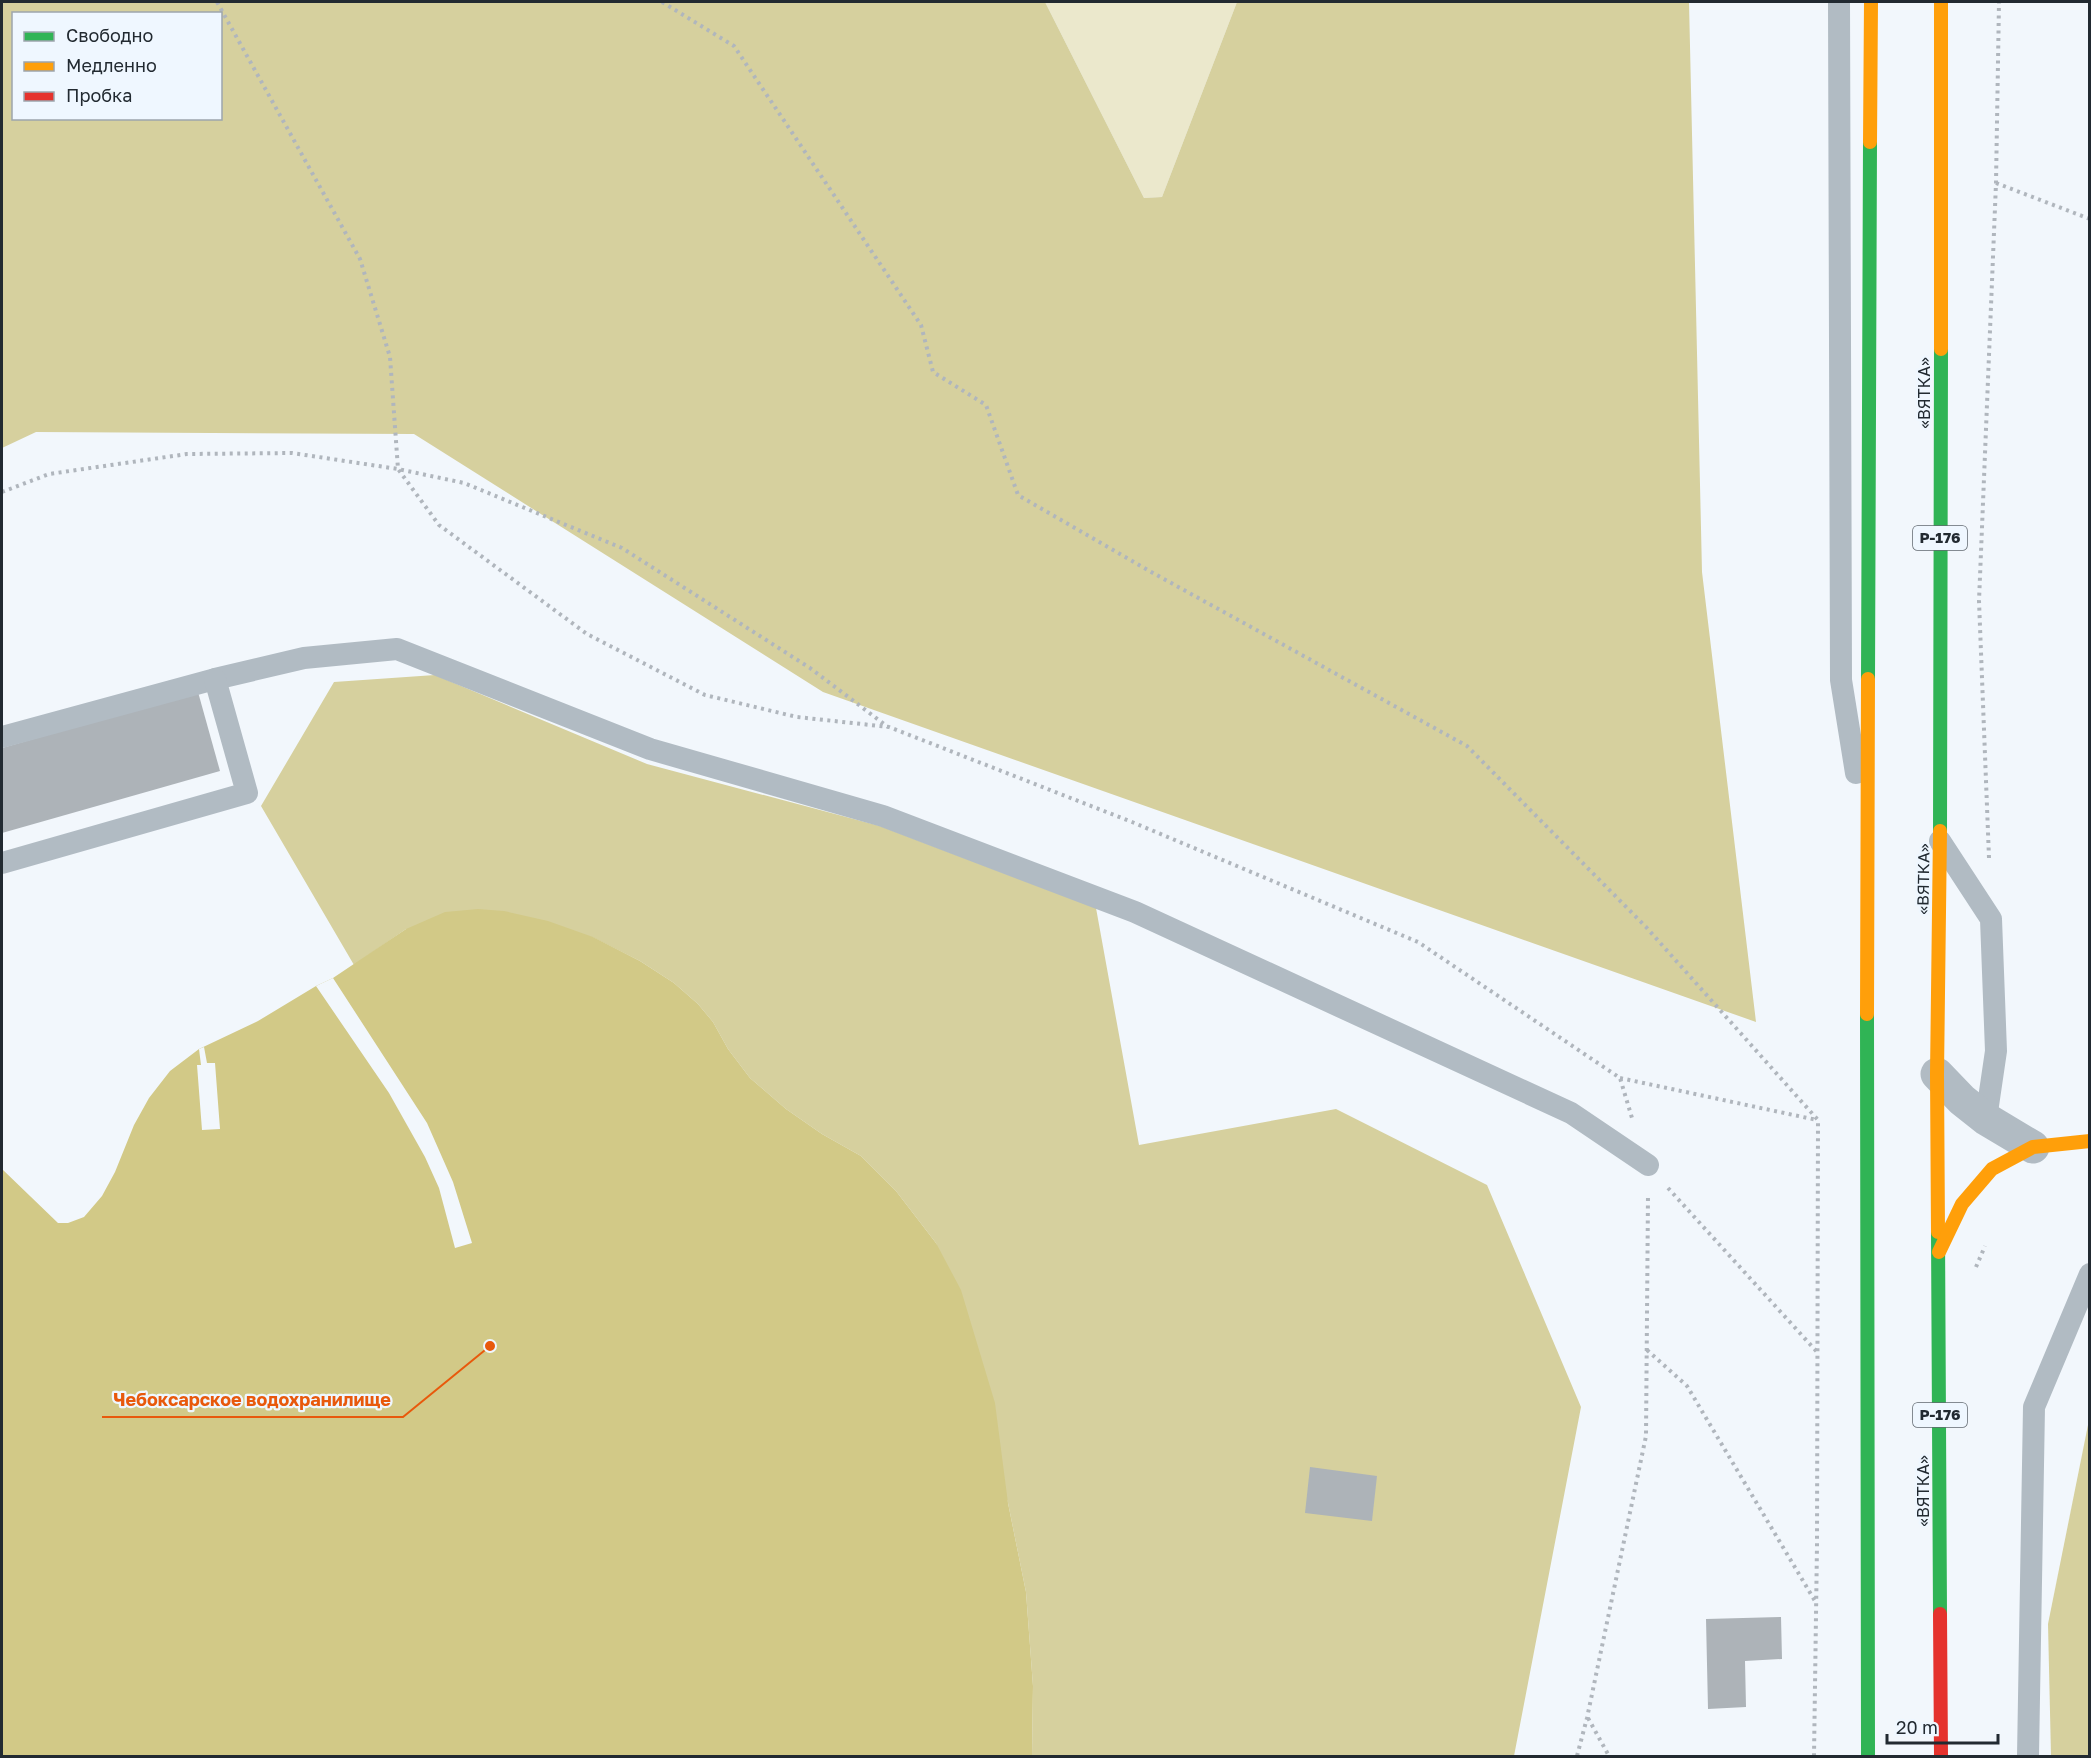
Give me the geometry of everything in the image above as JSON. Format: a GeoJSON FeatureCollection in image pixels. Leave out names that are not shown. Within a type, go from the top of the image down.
{"type":"FeatureCollection","features":[{"type":"Feature","properties":{"kind":"main road"},"geometry":{"type":"LineString","coordinates":[[1868,1756],[1867,848],[1871,2]]}},
{"type":"Feature","properties":{"kind":"main road","name":"«ВЯТКА»"},"geometry":{"type":"LineString","coordinates":[[1941,2],[1940,841],[1937,1074],[1941,1756]]}},
{"type":"Feature","properties":{"kind":"main road"},"geometry":{"type":"LineString","coordinates":[[1939,1252],[1962,1204],[1992,1169],[2033,1147],[2090,1141]]}},
{"type":"Feature","properties":{"kind":"street"},"geometry":{"type":"LineString","coordinates":[[1937,1074],[1962,1100],[1986,1119],[2033,1147]]}},
{"type":"Feature","properties":{"kind":"lane"},"geometry":{"type":"LineString","coordinates":[[1839,2],[1841,680],[1867,848]]}},
{"type":"Feature","properties":{"kind":"lane"},"geometry":{"type":"LineString","coordinates":[[2,737],[215,679],[304,658],[397,649],[650,749],[883,816],[1135,912],[1571,1113],[1648,1165]]}},
{"type":"Feature","properties":{"kind":"lane"},"geometry":{"type":"LineString","coordinates":[[2,863],[247,793],[215,679]]}},
{"type":"Feature","properties":{"kind":"lane"},"geometry":{"type":"LineString","coordinates":[[1940,841],[1991,919],[1996,1051],[1986,1119]]}},
{"type":"Feature","properties":{"kind":"lane"},"geometry":{"type":"LineString","coordinates":[[2028,1756],[2034,1407],[2090,1274]]}},
{"type":"Feature","properties":{"kind":"path"},"geometry":{"type":"LineString","coordinates":[[217,2],[360,259],[390,357],[398,469],[439,525],[587,634],[705,695],[797,717],[889,728],[1132,822],[1418,942],[1620,1078],[1818,1120]]}},
{"type":"Feature","properties":{"kind":"path"},"geometry":{"type":"LineString","coordinates":[[662,2],[734,46],[921,325],[933,372],[986,405],[1018,495],[1153,573],[1467,746],[1646,927],[1818,1120],[1814,1756]]}},
{"type":"Feature","properties":{"kind":"path"},"geometry":{"type":"LineString","coordinates":[[1989,860],[1979,601],[1996,183],[1999,2]]}},
{"type":"Feature","properties":{"kind":"path"},"geometry":{"type":"LineString","coordinates":[[1996,183],[2090,219]]}},
{"type":"Feature","properties":{"kind":"path"},"geometry":{"type":"LineString","coordinates":[[2,492],[49,474],[187,454],[292,453],[398,469],[464,483],[622,548],[810,668],[889,728]]}},
{"type":"Feature","properties":{"kind":"path"},"geometry":{"type":"LineString","coordinates":[[1577,1756],[1646,1436],[1648,1165],[1620,1078]]}},
{"type":"Feature","properties":{"kind":"path"},"geometry":{"type":"LineString","coordinates":[[1648,1165],[1818,1353]]}},
{"type":"Feature","properties":{"kind":"path"},"geometry":{"type":"LineString","coordinates":[[1975,1269],[1989,1237]]}},
{"type":"Feature","properties":{"kind":"path"},"geometry":{"type":"LineString","coordinates":[[1646,1349],[1687,1386],[1816,1603]]}},
{"type":"Feature","properties":{"kind":"path"},"geometry":{"type":"LineString","coordinates":[[1587,1718],[1609,1756]]}},
{"type":"Feature","properties":{"kind":"shaded area"},"geometry":{"type":"Polygon","coordinates":[[[2,2],[1045,2],[1144,198],[1162,197],[1237,2],[1689,2],[1702,572],[1756,1022],[823,692],[414,434],[36,432],[2,448],[2,2]]]}},
{"type":"Feature","properties":{"kind":"shaded area"},"geometry":{"type":"Polygon","coordinates":[[[1045,2],[1237,2],[1162,197],[1144,198],[1045,2]]]}},
{"type":"Feature","properties":{"kind":"shaded area"},"geometry":{"type":"Polygon","coordinates":[[[435,675],[647,764],[880,826],[1096,908],[1139,1145],[1336,1109],[1487,1185],[1581,1407],[1514,1756],[1032,1756],[1033,1686],[1026,1592],[1008,1503],[936,1243],[896,1191],[861,1156],[822,1134],[786,1109],[750,1078],[728,1049],[713,1022],[698,1004],[674,983],[640,961],[592,937],[406,929],[354,965],[261,806],[334,682],[435,675]]]}},
{"type":"Feature","properties":{"kind":"shaded area"},"geometry":{"type":"Polygon","coordinates":[[[478,909],[504,911],[548,921],[593,937],[640,961],[674,983],[698,1004],[713,1022],[728,1049],[750,1078],[786,1109],[822,1134],[861,1156],[896,1191],[936,1243],[961,1290],[995,1403],[1008,1503],[1026,1592],[1033,1686],[1032,1756],[2,1756],[2,1169],[58,1223],[68,1223],[84,1217],[102,1196],[115,1172],[134,1125],[149,1098],[170,1071],[199,1049],[258,1021],[333,978],[406,929],[445,912],[478,909]]]}},
{"type":"Feature","properties":{"kind":"shaded area"},"geometry":{"type":"Polygon","coordinates":[[[2089,1420],[2089,1756],[2051,1756],[2048,1624],[2089,1420]]]}},
{"type":"Feature","properties":{"kind":"pier"},"geometry":{"type":"Polygon","coordinates":[[[333,978],[427,1123],[453,1182],[472,1243],[455,1248],[439,1188],[425,1157],[389,1093],[316,986],[333,978]]]}},
{"type":"Feature","properties":{"kind":"pier"},"geometry":{"type":"Polygon","coordinates":[[[204,1047],[207,1063],[215,1063],[220,1129],[202,1130],[197,1065],[201,1065],[199,1049],[204,1047]]]}},
{"type":"Feature","properties":{"kind":"building"},"geometry":{"type":"Polygon","coordinates":[[[198,692],[220,771],[2,833],[2,748],[198,692]]]}},
{"type":"Feature","properties":{"kind":"building"},"geometry":{"type":"Polygon","coordinates":[[[1310,1467],[1377,1476],[1372,1521],[1305,1513],[1310,1467]]]}},
{"type":"Feature","properties":{"kind":"building"},"geometry":{"type":"Polygon","coordinates":[[[1781,1617],[1782,1659],[1745,1661],[1746,1707],[1708,1709],[1706,1619],[1781,1617]]]}},
{"type":"Feature","properties":{"kind":"traffic: fast"},"geometry":{"type":"LineString","coordinates":[[1868,679],[1870,142]]}},
{"type":"Feature","properties":{"kind":"traffic: fast"},"geometry":{"type":"LineString","coordinates":[[1940,831],[1941,349]]}},
{"type":"Feature","properties":{"kind":"traffic: fast"},"geometry":{"type":"LineString","coordinates":[[1867,1014],[1868,1756]]}},
{"type":"Feature","properties":{"kind":"traffic: fast"},"geometry":{"type":"LineString","coordinates":[[1938,1232],[1940,1614]]}},
{"type":"Feature","properties":{"kind":"traffic: slow"},"geometry":{"type":"LineString","coordinates":[[1870,142],[1871,2]]}},
{"type":"Feature","properties":{"kind":"traffic: slow"},"geometry":{"type":"LineString","coordinates":[[1941,2],[1941,349]]}},
{"type":"Feature","properties":{"kind":"traffic: slow"},"geometry":{"type":"LineString","coordinates":[[1867,1014],[1868,679]]}},
{"type":"Feature","properties":{"kind":"traffic: slow"},"geometry":{"type":"LineString","coordinates":[[1938,1232],[1940,831]]}},
{"type":"Feature","properties":{"kind":"traffic: slow"},"geometry":{"type":"LineString","coordinates":[[1939,1252],[1962,1204],[1992,1169],[2033,1147],[2090,1141]]}},
{"type":"Feature","properties":{"kind":"traffic: jam"},"geometry":{"type":"LineString","coordinates":[[1940,1614],[1941,1756]]}},
{"type":"Feature","properties":{"kind":"place","name":"Чебоксарское водохранилище"},"geometry":{"type":"Point","coordinates":[490,1346]}}]}
